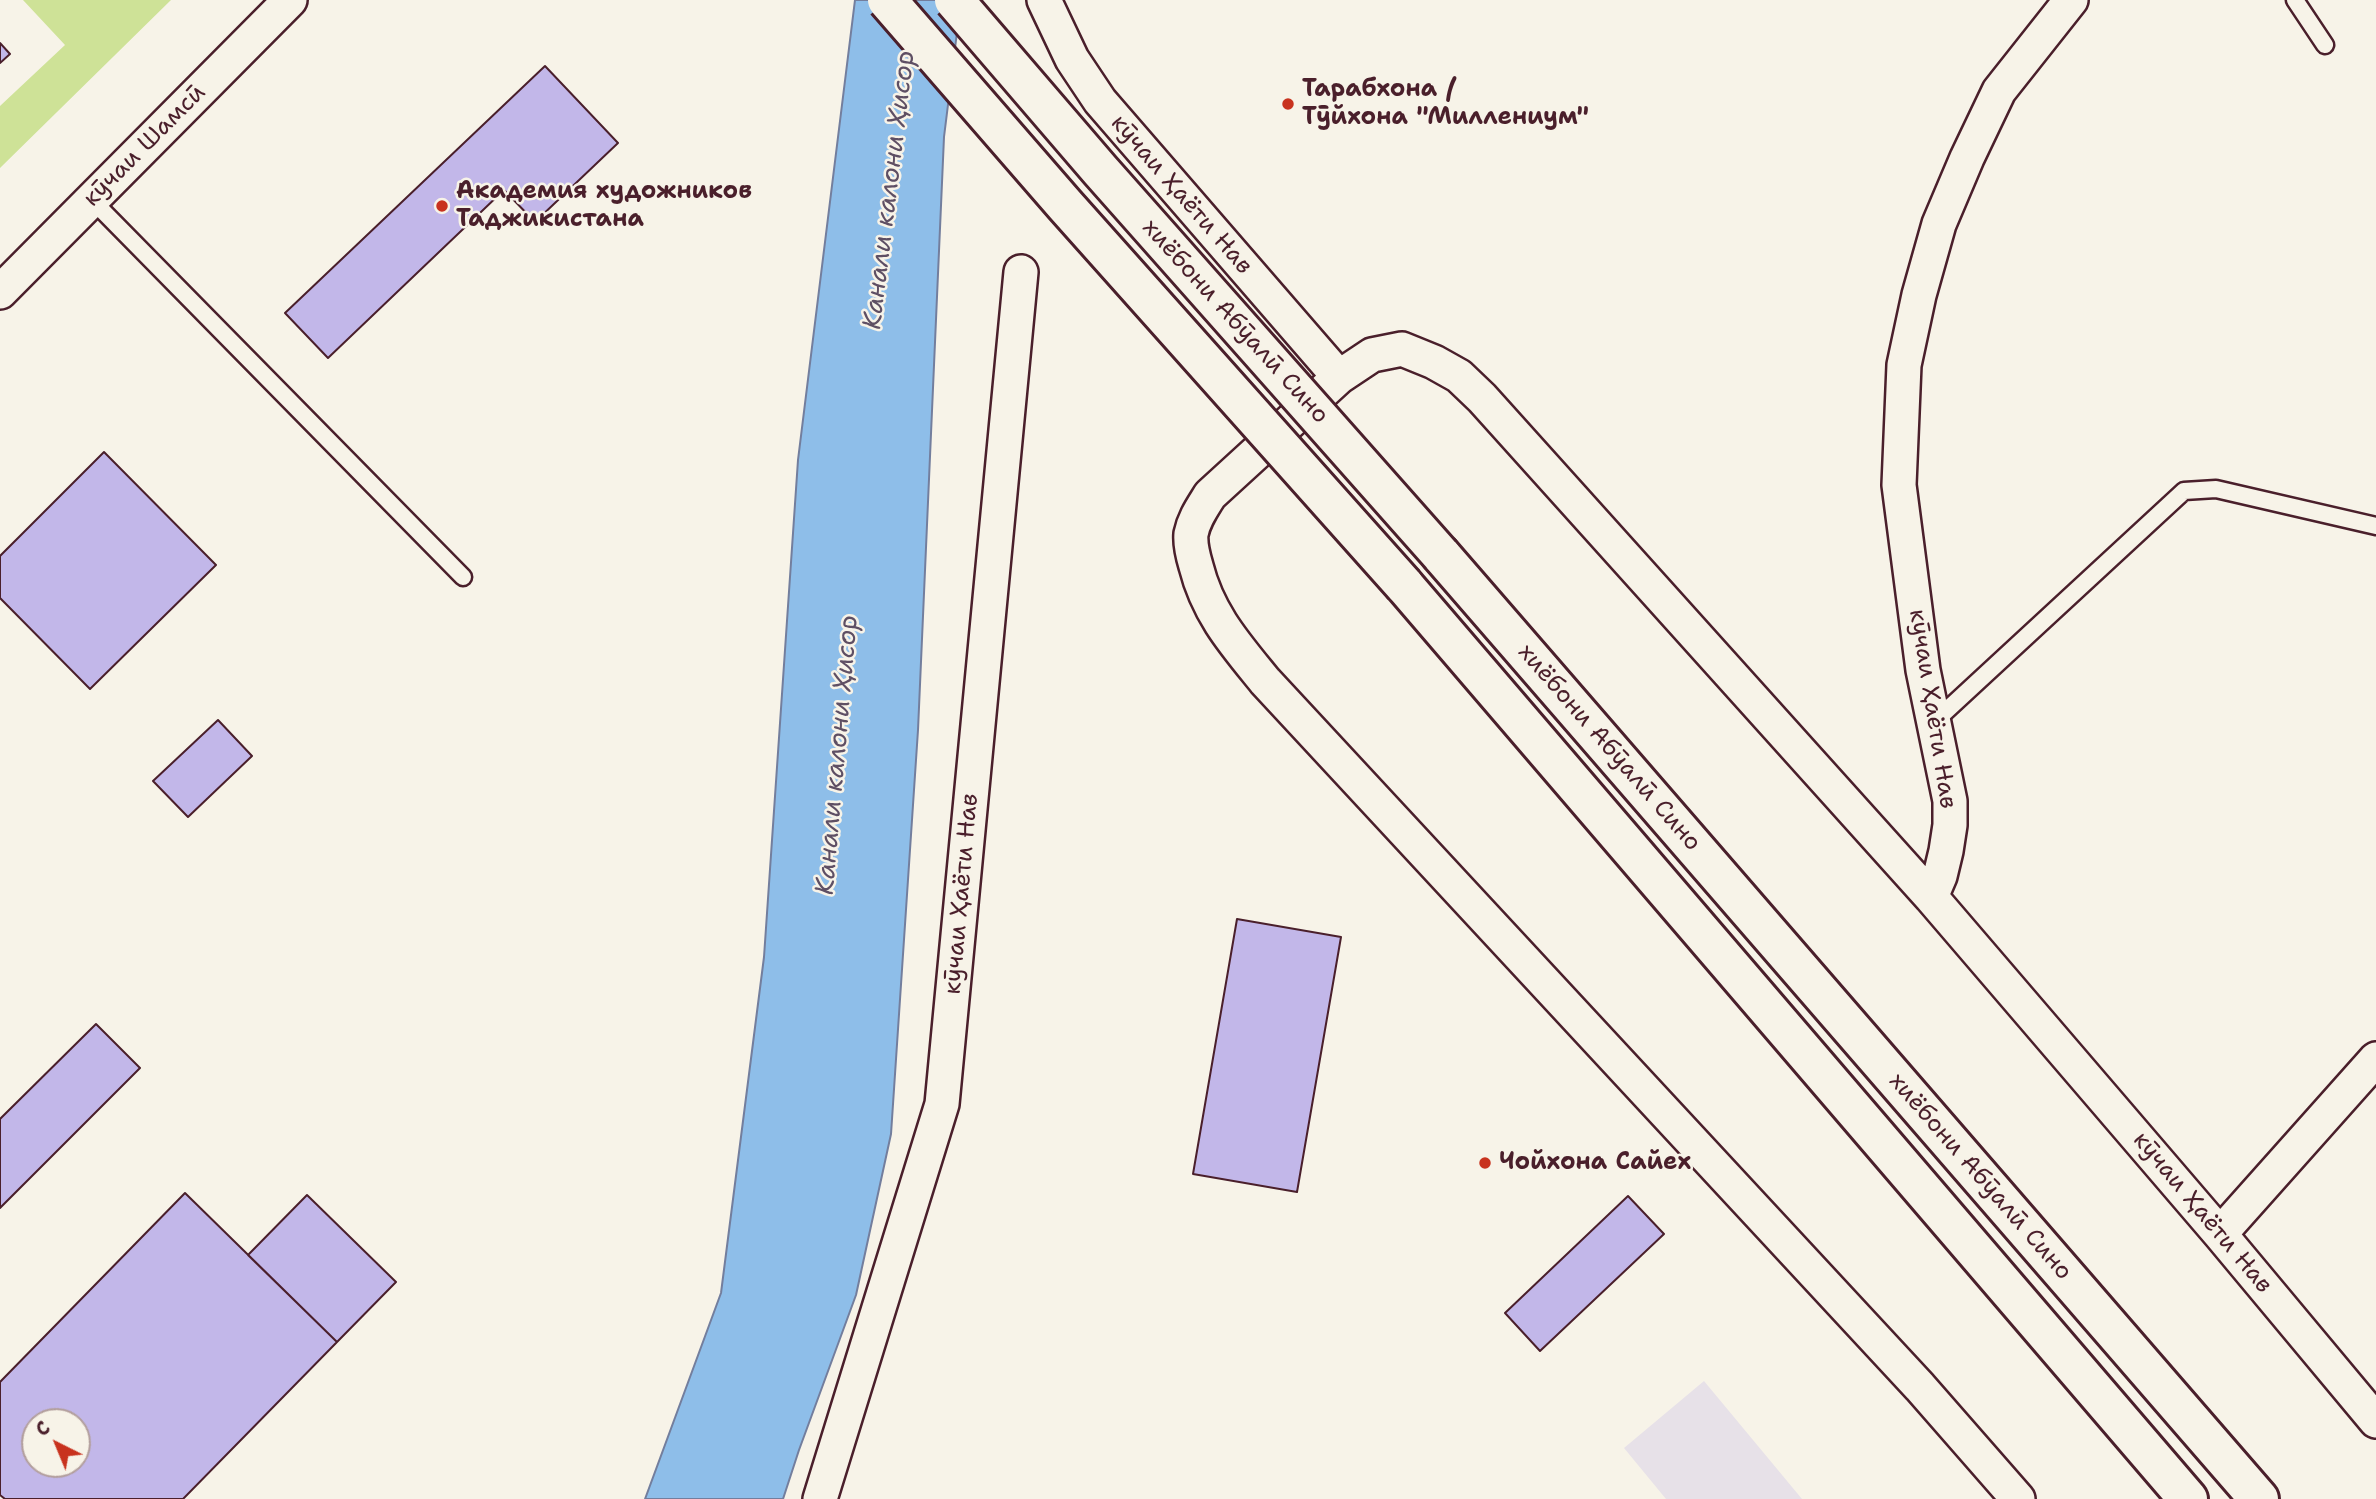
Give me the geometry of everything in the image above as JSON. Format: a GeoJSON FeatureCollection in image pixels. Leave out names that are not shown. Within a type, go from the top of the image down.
{"type":"FeatureCollection","features":[{"type":"Feature","properties":{"kind":"main road","name":"хиёбони Абӯалӣ Сино"},"geometry":{"type":"LineString","coordinates":[[887,0],[1074,215],[1404,585],[2188,1499]]}},
{"type":"Feature","properties":{"kind":"main road","name":"хиёбони Абӯалӣ Сино"},"geometry":{"type":"LineString","coordinates":[[954,0],[1100,170],[1441,555],[2259,1499]]}},
{"type":"Feature","properties":{"kind":"street","name":"кӯчаи Шамсӣ"},"geometry":{"type":"LineString","coordinates":[[0,292],[290,0]]}},
{"type":"Feature","properties":{"kind":"street","name":"кӯчаи Ҳаёти Нав"},"geometry":{"type":"LineString","coordinates":[[1044,0],[1072,59],[1100,101],[1339,377]]}},
{"type":"Feature","properties":{"kind":"street","name":"кӯчаи Ҳаёти Нав"},"geometry":{"type":"LineString","coordinates":[[2071,0],[1999,91],[1967,158],[1939,224],[1919,295],[1904,365],[1899,485],[1923,670],[1950,801],[1951,825],[1940,876],[1931,897],[2376,1419]]}},
{"type":"Feature","properties":{"kind":"street","name":"кӯчаи Ҳаёти Нав"},"geometry":{"type":"LineString","coordinates":[[820,1499],[942,1104],[1021,272]]}},
{"type":"Feature","properties":{"kind":"street"},"geometry":{"type":"LineString","coordinates":[[1931,897],[1482,398],[1459,376],[1434,362],[1402,349],[1372,355],[1339,377],[1210,495],[1196,517],[1191,536],[1193,556],[1208,601],[1221,628],[1265,681],[1911,1377],[2018,1499]]}},
{"type":"Feature","properties":{"kind":"street"},"geometry":{"type":"LineString","coordinates":[[2220,1234],[2376,1059]]}},
{"type":"Feature","properties":{"kind":"lane"},"geometry":{"type":"LineString","coordinates":[[2295,0],[2325,44]]}},
{"type":"Feature","properties":{"kind":"lane"},"geometry":{"type":"LineString","coordinates":[[92,200],[463,577]]}},
{"type":"Feature","properties":{"kind":"lane"},"geometry":{"type":"LineString","coordinates":[[1934,722],[2183,491],[2217,489],[2376,526]]}},
{"type":"Feature","properties":{"kind":"shaded area"},"geometry":{"type":"Polygon","coordinates":[[[1704,1381],[1802,1499],[1666,1499],[1624,1448],[1704,1381]]]}},
{"type":"Feature","properties":{"kind":"green space"},"geometry":{"type":"Polygon","coordinates":[[[23,0],[171,0],[0,168],[0,106],[65,45],[23,0]]]}},
{"type":"Feature","properties":{"kind":"water","name":"Канали калони Ҳисор"},"geometry":{"type":"Polygon","coordinates":[[[855,0],[961,0],[944,137],[918,730],[891,1134],[856,1295],[783,1499],[645,1499],[721,1293],[764,957],[798,460],[855,0]]]}},
{"type":"Feature","properties":{"kind":"building"},"geometry":{"type":"Polygon","coordinates":[[[0,43],[10,54],[0,63],[0,43]]]}},
{"type":"Feature","properties":{"kind":"building","name":"Академия художников Таджикистана"},"geometry":{"type":"Polygon","coordinates":[[[545,66],[618,143],[535,222],[504,190],[328,358],[285,313],[545,66]]]}},
{"type":"Feature","properties":{"kind":"building"},"geometry":{"type":"Polygon","coordinates":[[[104,452],[216,565],[90,689],[0,598],[0,556],[104,452]]]}},
{"type":"Feature","properties":{"kind":"building"},"geometry":{"type":"Polygon","coordinates":[[[218,720],[252,756],[188,817],[153,781],[218,720]]]}},
{"type":"Feature","properties":{"kind":"building"},"geometry":{"type":"Polygon","coordinates":[[[1237,919],[1341,937],[1297,1192],[1193,1174],[1237,919]]]}},
{"type":"Feature","properties":{"kind":"building"},"geometry":{"type":"Polygon","coordinates":[[[96,1024],[140,1068],[0,1208],[0,1119],[96,1024]]]}},
{"type":"Feature","properties":{"kind":"building"},"geometry":{"type":"Polygon","coordinates":[[[185,1193],[337,1342],[183,1499],[5,1499],[0,1495],[0,1382],[185,1193]]]}},
{"type":"Feature","properties":{"kind":"building"},"geometry":{"type":"Polygon","coordinates":[[[307,1195],[396,1282],[337,1342],[248,1255],[307,1195]]]}},
{"type":"Feature","properties":{"kind":"building"},"geometry":{"type":"Polygon","coordinates":[[[1628,1196],[1664,1234],[1540,1351],[1505,1313],[1628,1196]]]}},
{"type":"Feature","properties":{"kind":"place","name":"Тарабхона / Тӯйхона \"Миллениум\""},"geometry":{"type":"Point","coordinates":[1288,104]}},
{"type":"Feature","properties":{"kind":"place","name":"Академия художников Таджикистана"},"geometry":{"type":"Point","coordinates":[442,206]}},
{"type":"Feature","properties":{"kind":"place","name":"Чойхона Сайех"},"geometry":{"type":"Point","coordinates":[1485,1163]}}]}
